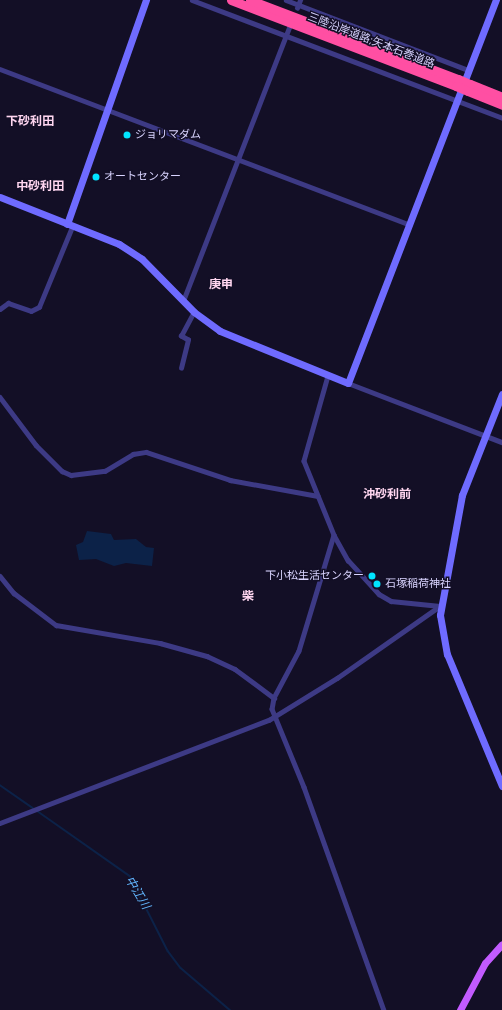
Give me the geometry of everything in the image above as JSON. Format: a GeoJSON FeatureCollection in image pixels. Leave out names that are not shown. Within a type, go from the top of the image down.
{"type":"FeatureCollection","features":[{"type":"Feature","properties":{"kind":"highway","name":"三陸沿岸道路;矢本石巻道路"},"geometry":{"type":"LineString","coordinates":[[231,0],[457,83]]}},
{"type":"Feature","properties":{"kind":"highway","name":"三陸沿岸道路;矢本石巻道路"},"geometry":{"type":"LineString","coordinates":[[250,0],[457,83],[502,105]]}},
{"type":"Feature","properties":{"kind":"highway","name":"三陸沿岸道路;矢本石巻道路"},"geometry":{"type":"LineString","coordinates":[[469,88],[502,97]]}},
{"type":"Feature","properties":{"kind":"main road"},"geometry":{"type":"LineString","coordinates":[[460,1010],[482,967],[502,944]]}},
{"type":"Feature","properties":{"kind":"street"},"geometry":{"type":"LineString","coordinates":[[0,309],[8,303],[31,310],[39,307],[70,225],[107,110],[146,0]]}},
{"type":"Feature","properties":{"kind":"street"},"geometry":{"type":"LineString","coordinates":[[192,0],[502,118]]}},
{"type":"Feature","properties":{"kind":"street"},"geometry":{"type":"LineString","coordinates":[[286,0],[468,70]]}},
{"type":"Feature","properties":{"kind":"street"},"geometry":{"type":"LineString","coordinates":[[348,383],[408,224],[496,0]]}},
{"type":"Feature","properties":{"kind":"street"},"geometry":{"type":"LineString","coordinates":[[183,301],[289,28]]}},
{"type":"Feature","properties":{"kind":"street"},"geometry":{"type":"LineString","coordinates":[[0,70],[408,224]]}},
{"type":"Feature","properties":{"kind":"street"},"geometry":{"type":"LineString","coordinates":[[0,197],[132,251],[194,312],[235,338],[328,376],[502,442]]}},
{"type":"Feature","properties":{"kind":"street"},"geometry":{"type":"LineString","coordinates":[[182,368],[188,340],[181,336],[194,312]]}},
{"type":"Feature","properties":{"kind":"street"},"geometry":{"type":"LineString","coordinates":[[328,376],[304,461],[334,535],[348,560],[379,594],[391,601],[440,606]]}},
{"type":"Feature","properties":{"kind":"street"},"geometry":{"type":"LineString","coordinates":[[502,394],[462,495],[440,606],[442,630],[447,654],[502,786]]}},
{"type":"Feature","properties":{"kind":"street"},"geometry":{"type":"LineString","coordinates":[[0,397],[36,445],[62,471],[71,475],[105,471],[133,454],[146,452],[230,480],[318,496]]}},
{"type":"Feature","properties":{"kind":"street"},"geometry":{"type":"LineString","coordinates":[[334,535],[299,651],[274,698],[272,709],[304,787],[384,1010]]}},
{"type":"Feature","properties":{"kind":"street"},"geometry":{"type":"LineString","coordinates":[[0,576],[14,593],[56,626],[160,644],[207,656],[235,669],[274,698]]}},
{"type":"Feature","properties":{"kind":"street"},"geometry":{"type":"LineString","coordinates":[[0,823],[275,717],[338,678],[440,606]]}},
{"type":"Feature","properties":{"kind":"water"},"geometry":{"type":"Polygon","coordinates":[[[87,531],[111,534],[114,540],[136,539],[146,547],[154,548],[152,566],[126,563],[114,566],[96,559],[79,560],[76,545],[83,542],[87,531]]]}},
{"type":"Feature","properties":{"kind":"waterway","name":"中江川"},"geometry":{"type":"LineString","coordinates":[[0,785],[33,808]]}},
{"type":"Feature","properties":{"kind":"waterway","name":"中江川"},"geometry":{"type":"LineString","coordinates":[[36,810],[130,876],[168,951],[181,968],[230,1010]]}},
{"type":"Feature","properties":{"kind":"place","name":"ジョリマダム"},"geometry":{"type":"Point","coordinates":[127,135]}},
{"type":"Feature","properties":{"kind":"place","name":"オートセンター"},"geometry":{"type":"Point","coordinates":[96,177]}},
{"type":"Feature","properties":{"kind":"place","name":"下小松生活センター"},"geometry":{"type":"Point","coordinates":[372,576]}},
{"type":"Feature","properties":{"kind":"place","name":"石塚稲荷神社"},"geometry":{"type":"Point","coordinates":[377,584]}},
{"type":"Feature","properties":{"kind":"district","name":"下砂利田"},"geometry":{"type":"Point","coordinates":[30,122]}},
{"type":"Feature","properties":{"kind":"district","name":"中砂利田"},"geometry":{"type":"Point","coordinates":[40,187]}},
{"type":"Feature","properties":{"kind":"district","name":"庚申"},"geometry":{"type":"Point","coordinates":[221,285]}},
{"type":"Feature","properties":{"kind":"district","name":"沖砂利前"},"geometry":{"type":"Point","coordinates":[387,495]}},
{"type":"Feature","properties":{"kind":"district","name":"柴"},"geometry":{"type":"Point","coordinates":[248,597]}}]}
